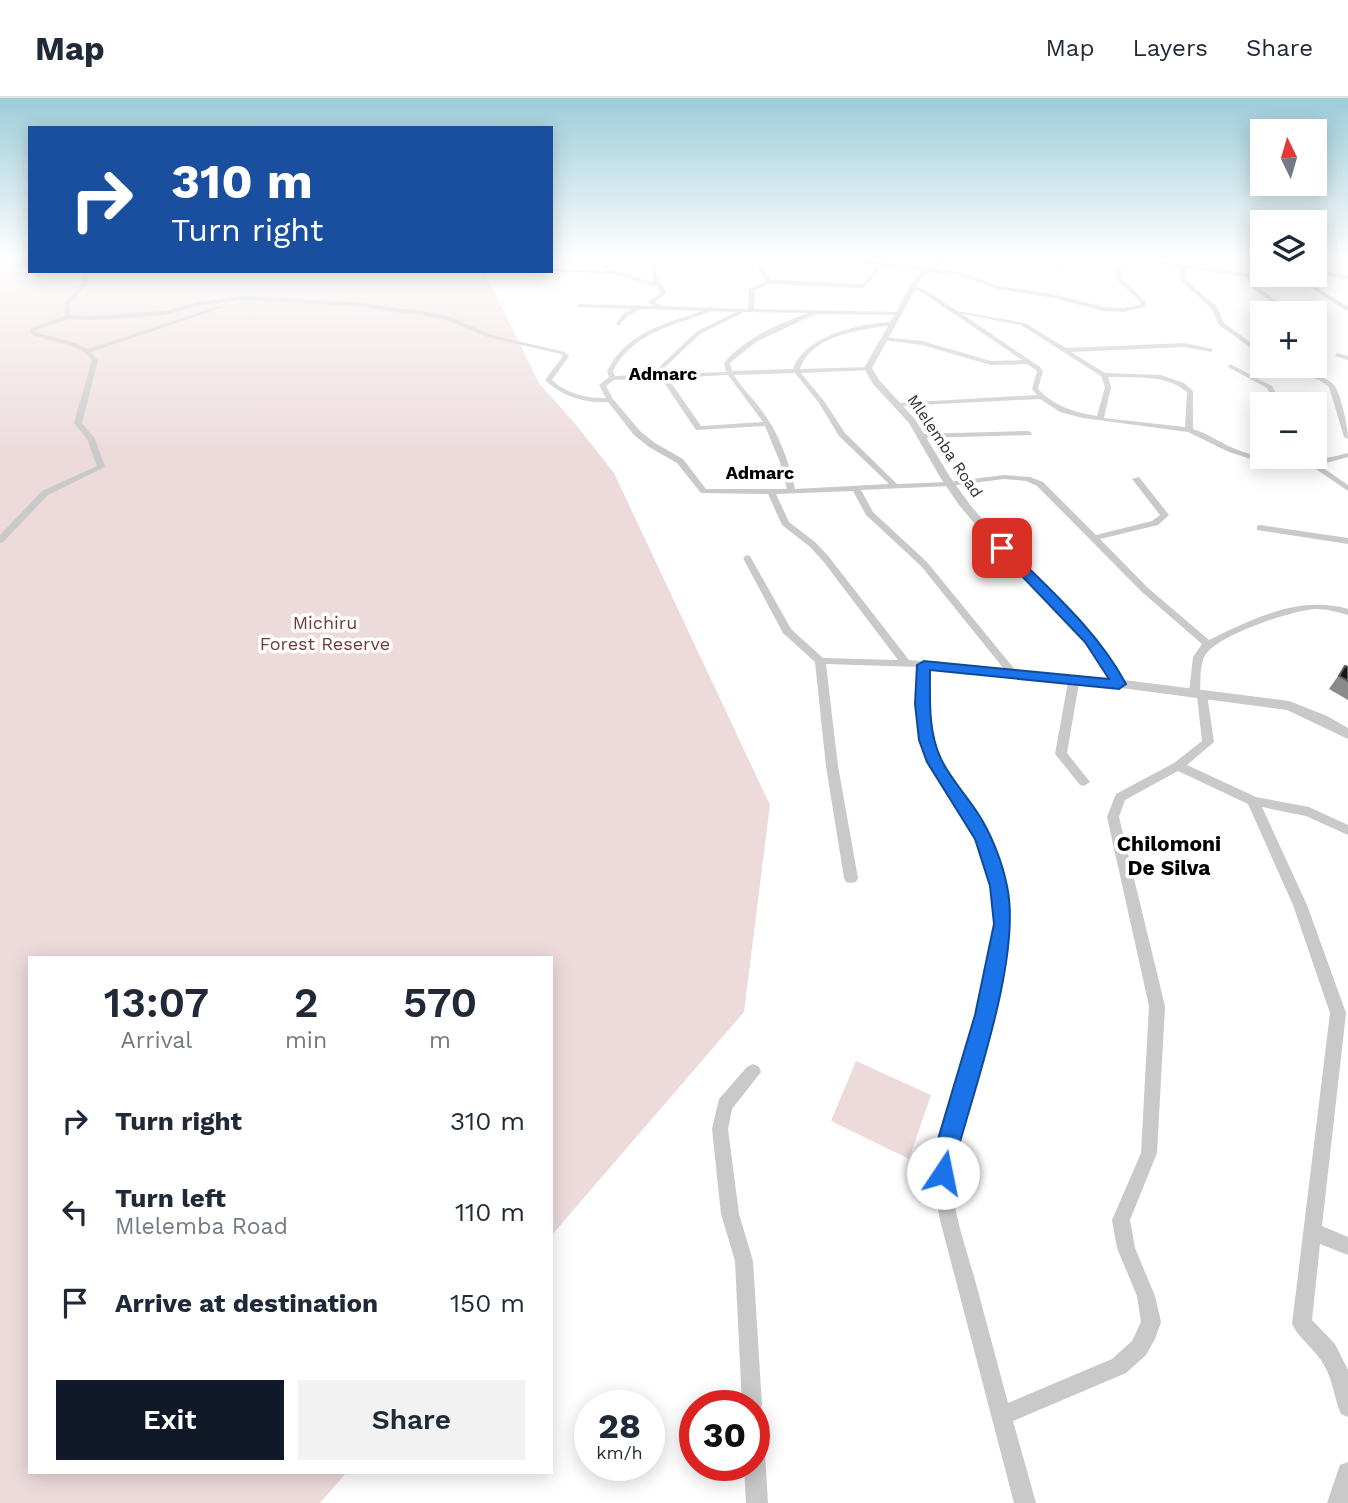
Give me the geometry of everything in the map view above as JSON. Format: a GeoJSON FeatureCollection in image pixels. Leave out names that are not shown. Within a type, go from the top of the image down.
{"type":"FeatureCollection","features":[{"type":"Feature","properties":{"kind":"street"},"geometry":{"type":"LineString","coordinates":[[0,540],[45,493],[102,467],[91,439],[78,423],[95,360],[88,351],[63,338],[43,338],[32,333],[33,329],[49,323]]}},
{"type":"Feature","properties":{"kind":"street"},"geometry":{"type":"LineString","coordinates":[[88,351],[170,323]]}},
{"type":"Feature","properties":{"kind":"street"},"geometry":{"type":"LineString","coordinates":[[459,323],[489,336],[563,353],[566,356],[548,377],[554,387],[598,400],[610,400]]}},
{"type":"Feature","properties":{"kind":"street"},"geometry":{"type":"LineString","coordinates":[[612,378],[610,371],[616,359],[641,337],[679,323]]}},
{"type":"Feature","properties":{"kind":"street"},"geometry":{"type":"LineString","coordinates":[[723,323],[688,341],[659,369],[699,428],[767,424]]}},
{"type":"Feature","properties":{"kind":"street"},"geometry":{"type":"LineString","coordinates":[[790,323],[737,353],[727,363],[729,373],[767,424],[788,467],[791,490]]}},
{"type":"Feature","properties":{"kind":"street"},"geometry":{"type":"LineString","coordinates":[[796,370],[799,360],[831,338],[881,323]]}},
{"type":"Feature","properties":{"kind":"street"},"geometry":{"type":"LineString","coordinates":[[893,323],[868,368],[612,378],[603,385],[610,400],[637,433],[680,461],[704,491],[771,492],[950,484],[1004,477],[1035,481],[1145,590],[1208,644]]}},
{"type":"Feature","properties":{"kind":"street"},"geometry":{"type":"LineString","coordinates":[[970,323],[1039,370],[1035,388],[1039,397]]}},
{"type":"Feature","properties":{"kind":"street"},"geometry":{"type":"LineString","coordinates":[[1015,323],[1023,324],[1104,375],[1161,377],[1182,383],[1190,391],[1189,430]]}},
{"type":"Feature","properties":{"kind":"street"},"geometry":{"type":"LineString","coordinates":[[1220,323],[1250,345]]}},
{"type":"Feature","properties":{"kind":"street"},"geometry":{"type":"LineString","coordinates":[[884,339],[922,343],[991,363],[1027,362]]}},
{"type":"Feature","properties":{"kind":"street"},"geometry":{"type":"LineString","coordinates":[[1065,350],[1185,345],[1211,350]]}},
{"type":"Feature","properties":{"kind":"street"},"geometry":{"type":"LineString","coordinates":[[1337,355],[1348,358]]}},
{"type":"Feature","properties":{"kind":"street"},"geometry":{"type":"LineString","coordinates":[[1230,366],[1270,387],[1273,392]]}},
{"type":"Feature","properties":{"kind":"street","name":"Mlelemba Road"},"geometry":{"type":"LineString","coordinates":[[868,368],[870,374],[900,405],[950,484],[989,534],[1090,640],[1119,684]]}},
{"type":"Feature","properties":{"kind":"street"},"geometry":{"type":"LineString","coordinates":[[796,370],[822,402],[842,434],[895,486]]}},
{"type":"Feature","properties":{"kind":"street"},"geometry":{"type":"LineString","coordinates":[[1100,418],[1108,387],[1104,375]]}},
{"type":"Feature","properties":{"kind":"street"},"geometry":{"type":"LineString","coordinates":[[1318,378],[1332,387],[1348,437]]}},
{"type":"Feature","properties":{"kind":"street"},"geometry":{"type":"LineString","coordinates":[[900,405],[1039,397],[1058,408],[1100,418],[1189,430],[1250,456]]}},
{"type":"Feature","properties":{"kind":"street"},"geometry":{"type":"LineString","coordinates":[[922,436],[1028,433]]}},
{"type":"Feature","properties":{"kind":"street"},"geometry":{"type":"LineString","coordinates":[[1327,460],[1348,455]]}},
{"type":"Feature","properties":{"kind":"street"},"geometry":{"type":"LineString","coordinates":[[1320,469],[1348,489]]}},
{"type":"Feature","properties":{"kind":"street"},"geometry":{"type":"LineString","coordinates":[[1095,538],[1155,523],[1165,515],[1136,479]]}},
{"type":"Feature","properties":{"kind":"street"},"geometry":{"type":"LineString","coordinates":[[856,488],[869,513],[924,564],[1015,676]]}},
{"type":"Feature","properties":{"kind":"street"},"geometry":{"type":"LineString","coordinates":[[771,492],[785,523],[826,559],[906,663]]}},
{"type":"Feature","properties":{"kind":"street"},"geometry":{"type":"LineString","coordinates":[[1260,528],[1348,541]]}},
{"type":"Feature","properties":{"kind":"street"},"geometry":{"type":"LineString","coordinates":[[747,558],[794,640],[820,661],[906,663],[1015,676],[1119,684],[1289,706],[1322,719],[1348,734]]}},
{"type":"Feature","properties":{"kind":"street"},"geometry":{"type":"LineString","coordinates":[[1002,1416],[1119,1366],[1139,1348],[1148,1332],[1150,1312],[1126,1248],[1121,1220],[1149,1153],[1157,1006],[1114,817],[1120,797],[1178,766],[1208,742],[1198,694],[1198,657],[1208,644],[1303,607],[1322,605],[1348,612]]}},
{"type":"Feature","properties":{"kind":"street"},"geometry":{"type":"LineString","coordinates":[[820,661],[832,766],[851,878]]}},
{"type":"Feature","properties":{"kind":"street"},"geometry":{"type":"LineString","coordinates":[[924,665],[923,704],[930,751],[983,839],[999,886],[1002,907],[1001,943],[944,1156],[943,1173],[949,1220],[1025,1503]]}},
{"type":"Feature","properties":{"kind":"street"},"geometry":{"type":"LineString","coordinates":[[1074,681],[1061,754],[1084,782]]}},
{"type":"Feature","properties":{"kind":"street"},"geometry":{"type":"LineString","coordinates":[[1178,766],[1253,801],[1309,811],[1348,830]]}},
{"type":"Feature","properties":{"kind":"street"},"geometry":{"type":"LineString","coordinates":[[1253,801],[1278,862],[1300,905],[1338,1013],[1302,1324],[1323,1342],[1333,1359],[1342,1376],[1348,1407]]}},
{"type":"Feature","properties":{"kind":"street"},"geometry":{"type":"LineString","coordinates":[[751,1390],[744,1261],[730,1214],[720,1129],[725,1105],[753,1072]]}},
{"type":"Feature","properties":{"kind":"street"},"geometry":{"type":"LineString","coordinates":[[1314,1232],[1348,1246]]}},
{"type":"Feature","properties":{"kind":"street"},"geometry":{"type":"LineString","coordinates":[[1338,1503],[1348,1473]]}},
{"type":"Feature","properties":{"kind":"street"},"geometry":{"type":"LineString","coordinates":[[756,1481],[757,1503]]}},
{"type":"Feature","properties":{"kind":"green space","name":"Michiru Forest Reserve"},"geometry":{"type":"Polygon","coordinates":[[[0,323],[509,323],[539,383],[614,473],[770,805],[744,1012],[553,1234],[553,956],[28,956],[28,1474],[345,1474],[320,1503],[0,1503],[0,323]]]}},
{"type":"Feature","properties":{"kind":"green space"},"geometry":{"type":"Polygon","coordinates":[[[856,1061],[931,1095],[909,1159],[831,1121],[856,1061]]]}},
{"type":"Feature","properties":{"kind":"building"},"geometry":{"type":"Polygon","coordinates":[[[1345,666],[1348,667],[1348,681],[1339,676],[1345,666]]]}},
{"type":"Feature","properties":{"kind":"district","name":"Admarc"},"geometry":{"type":"Point","coordinates":[663,373]}},
{"type":"Feature","properties":{"kind":"district","name":"Admarc"},"geometry":{"type":"Point","coordinates":[760,472]}},
{"type":"Feature","properties":{"kind":"district","name":"Chilomoni De Silva"},"geometry":{"type":"Point","coordinates":[1169,855]}},
{"type":"Feature","properties":{"kind":"route"},"geometry":{"type":"LineString","coordinates":[[943,1173],[944,1156],[985,1015],[1003,924],[999,886],[983,839],[973,818],[934,762],[930,751],[923,704],[924,665],[1015,676],[1119,684],[1090,640],[1002,548]]}}]}
